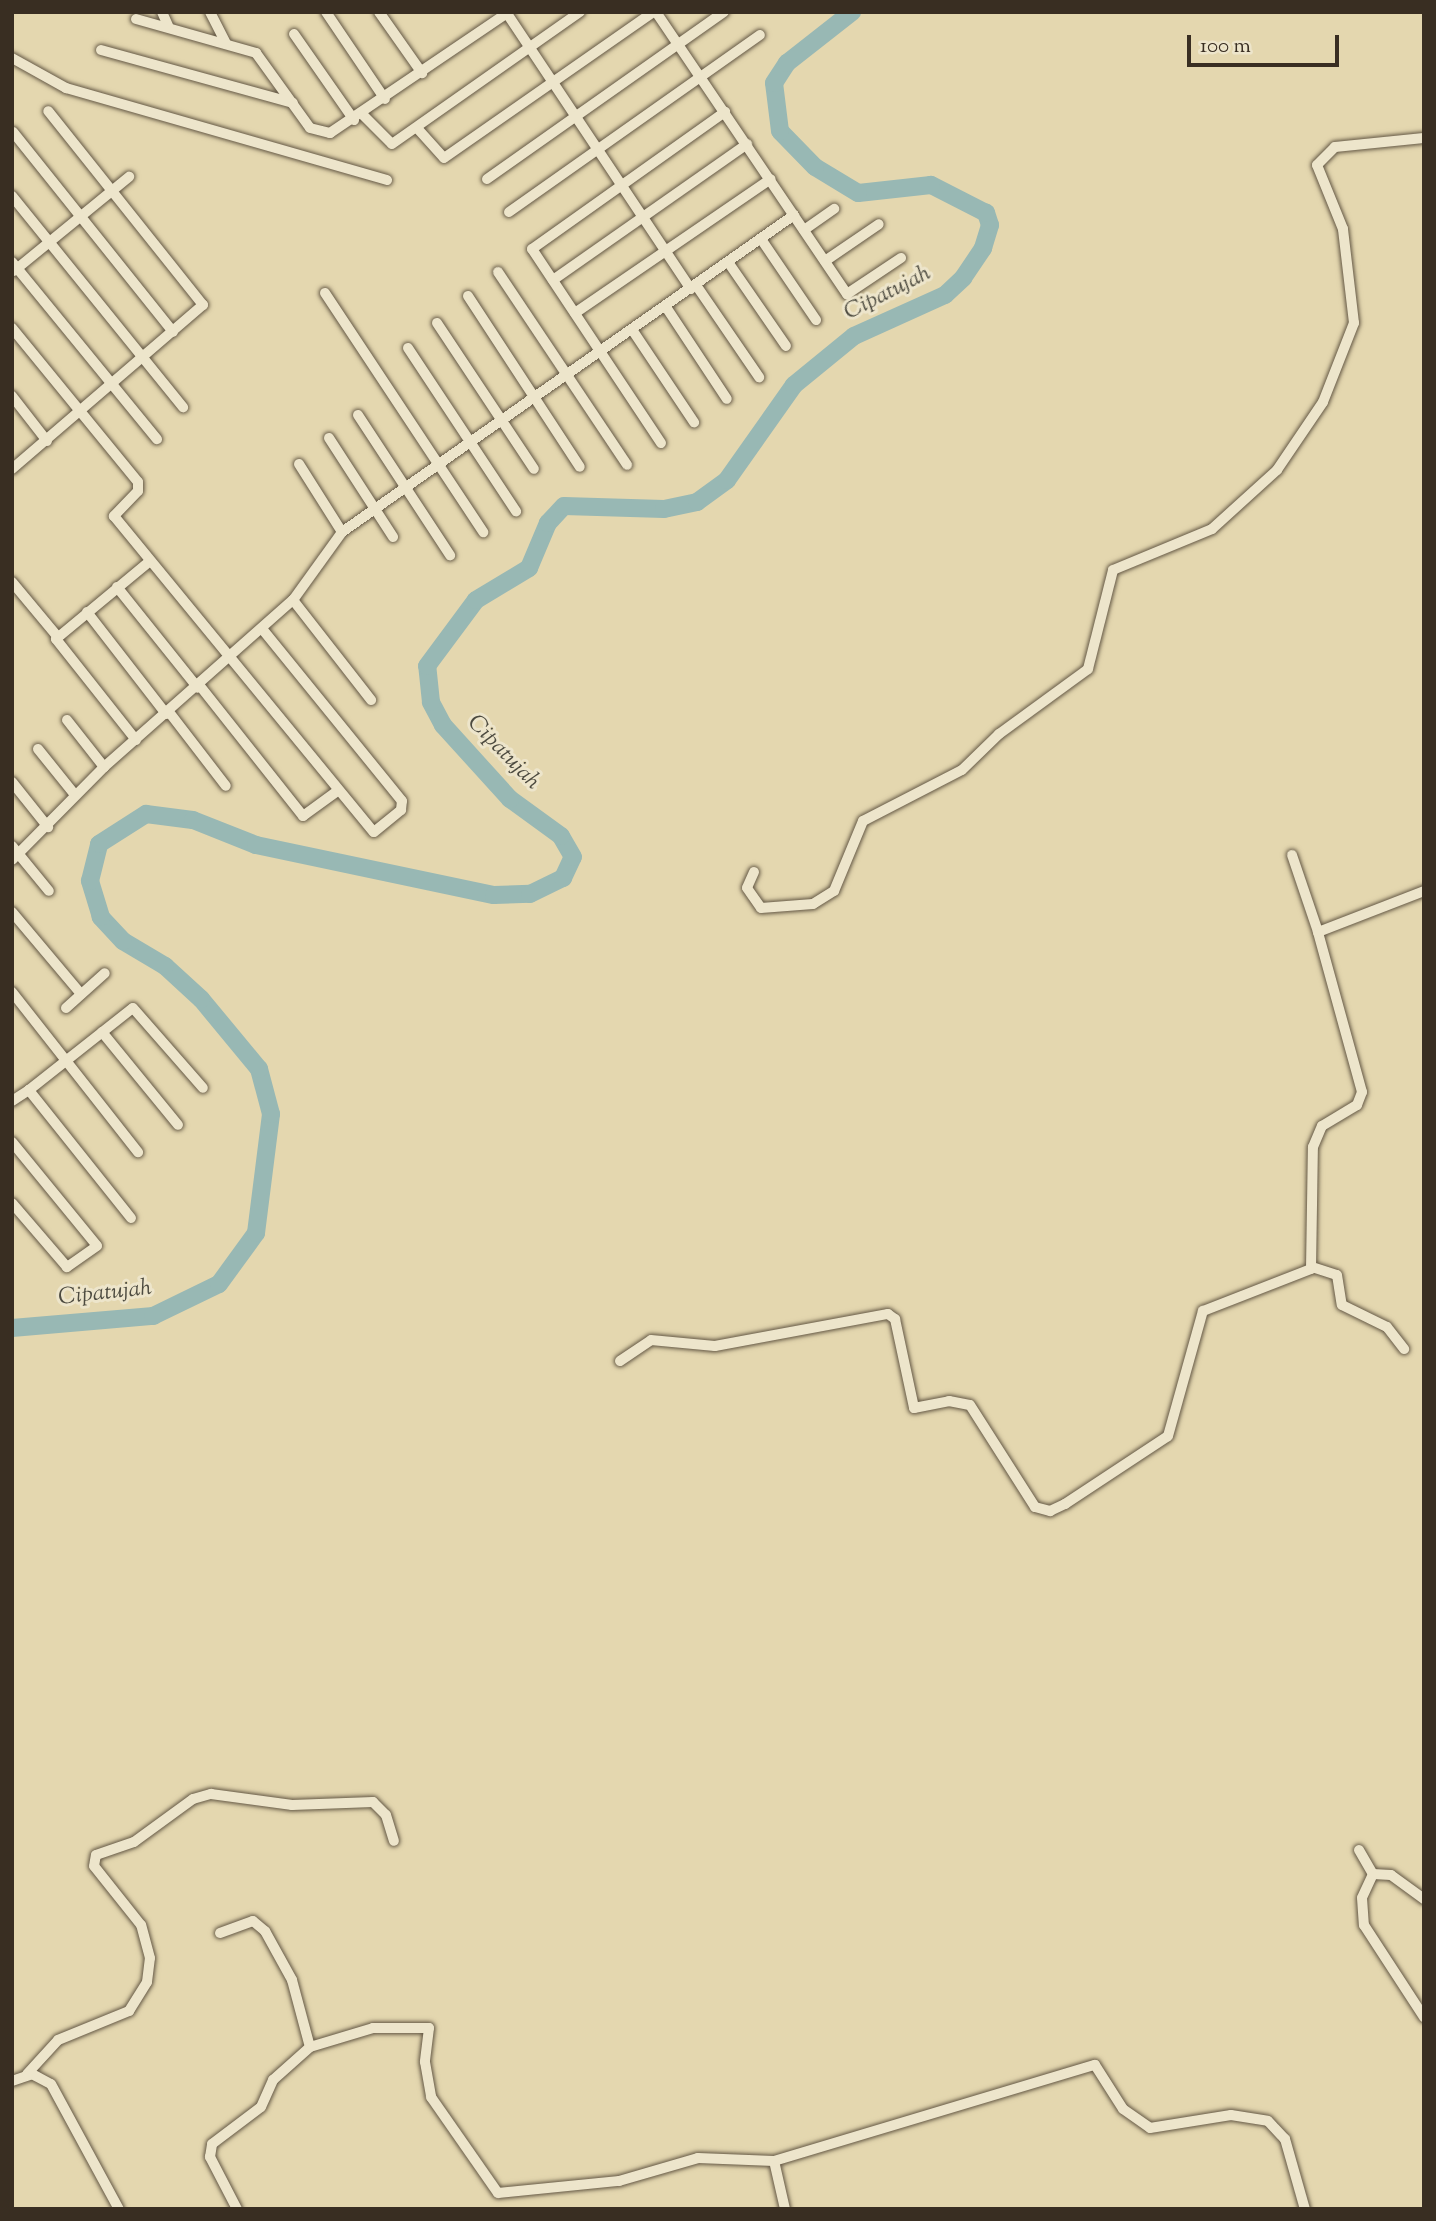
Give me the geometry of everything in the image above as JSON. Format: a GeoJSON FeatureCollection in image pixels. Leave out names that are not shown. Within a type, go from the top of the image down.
{"type":"FeatureCollection","features":[{"type":"Feature","properties":{"kind":"street"},"geometry":{"type":"LineString","coordinates":[[162,12],[169,28]]}},
{"type":"Feature","properties":{"kind":"street"},"geometry":{"type":"LineString","coordinates":[[210,12],[226,44]]}},
{"type":"Feature","properties":{"kind":"street"},"geometry":{"type":"LineString","coordinates":[[326,12],[385,99]]}},
{"type":"Feature","properties":{"kind":"street"},"geometry":{"type":"LineString","coordinates":[[379,12],[422,73]]}},
{"type":"Feature","properties":{"kind":"street"},"geometry":{"type":"LineString","coordinates":[[294,34],[358,117],[388,144],[417,128],[580,12]]}},
{"type":"Feature","properties":{"kind":"street"},"geometry":{"type":"LineString","coordinates":[[417,128],[444,158],[654,12],[771,178],[847,294],[901,258]]}},
{"type":"Feature","properties":{"kind":"street"},"geometry":{"type":"LineString","coordinates":[[487,178],[724,12]]}},
{"type":"Feature","properties":{"kind":"street"},"geometry":{"type":"LineString","coordinates":[[136,19],[259,55],[315,130],[334,132],[508,13],[666,251],[759,377]]}},
{"type":"Feature","properties":{"kind":"street"},"geometry":{"type":"LineString","coordinates":[[509,212],[760,34]]}},
{"type":"Feature","properties":{"kind":"street"},"geometry":{"type":"LineString","coordinates":[[101,50],[293,103]]}},
{"type":"Feature","properties":{"kind":"street"},"geometry":{"type":"LineString","coordinates":[[12,58],[66,88],[387,180]]}},
{"type":"Feature","properties":{"kind":"street"},"geometry":{"type":"LineString","coordinates":[[12,469],[47,441],[78,409],[173,332],[202,302],[48,111]]}},
{"type":"Feature","properties":{"kind":"street"},"geometry":{"type":"LineString","coordinates":[[661,443],[533,247],[725,112]]}},
{"type":"Feature","properties":{"kind":"street"},"geometry":{"type":"LineString","coordinates":[[13,132],[173,332]]}},
{"type":"Feature","properties":{"kind":"street"},"geometry":{"type":"LineString","coordinates":[[754,872],[747,888],[761,908],[805,906],[834,891],[863,821],[962,771],[999,734],[1088,669],[1113,570],[1212,529],[1277,470],[1323,402],[1354,323],[1343,229],[1317,165],[1335,148],[1424,138]]}},
{"type":"Feature","properties":{"kind":"street"},"geometry":{"type":"LineString","coordinates":[[553,280],[747,144]]}},
{"type":"Feature","properties":{"kind":"street"},"geometry":{"type":"LineString","coordinates":[[129,177],[14,268],[157,439]]}},
{"type":"Feature","properties":{"kind":"street"},"geometry":{"type":"LineString","coordinates":[[575,313],[771,178]]}},
{"type":"Feature","properties":{"kind":"street"},"geometry":{"type":"LineString","coordinates":[[12,196],[183,407]]}},
{"type":"Feature","properties":{"kind":"street"},"geometry":{"type":"LineString","coordinates":[[804,230],[834,209]]}},
{"type":"Feature","properties":{"kind":"street"},"geometry":{"type":"LineString","coordinates":[[49,891],[15,853],[48,827],[75,794],[104,767],[199,687],[293,600],[342,532],[602,354],[794,215]]}},
{"type":"Feature","properties":{"kind":"street"},"geometry":{"type":"LineString","coordinates":[[825,261],[879,224]]}},
{"type":"Feature","properties":{"kind":"street"},"geometry":{"type":"LineString","coordinates":[[761,239],[816,320]]}},
{"type":"Feature","properties":{"kind":"street"},"geometry":{"type":"LineString","coordinates":[[728,262],[786,346]]}},
{"type":"Feature","properties":{"kind":"street"},"geometry":{"type":"LineString","coordinates":[[498,272],[627,465]]}},
{"type":"Feature","properties":{"kind":"street"},"geometry":{"type":"LineString","coordinates":[[325,293],[483,532]]}},
{"type":"Feature","properties":{"kind":"street"},"geometry":{"type":"LineString","coordinates":[[468,296],[580,467]]}},
{"type":"Feature","properties":{"kind":"street"},"geometry":{"type":"LineString","coordinates":[[666,307],[727,399]]}},
{"type":"Feature","properties":{"kind":"street"},"geometry":{"type":"LineString","coordinates":[[438,323],[534,469]]}},
{"type":"Feature","properties":{"kind":"street"},"geometry":{"type":"LineString","coordinates":[[12,328],[138,482],[138,491],[114,515],[371,832],[403,806],[263,629]]}},
{"type":"Feature","properties":{"kind":"street"},"geometry":{"type":"LineString","coordinates":[[633,331],[694,422]]}},
{"type":"Feature","properties":{"kind":"street"},"geometry":{"type":"LineString","coordinates":[[408,348],[516,511]]}},
{"type":"Feature","properties":{"kind":"street"},"geometry":{"type":"LineString","coordinates":[[14,403],[47,441]]}},
{"type":"Feature","properties":{"kind":"street"},"geometry":{"type":"LineString","coordinates":[[358,415],[450,555]]}},
{"type":"Feature","properties":{"kind":"street"},"geometry":{"type":"LineString","coordinates":[[329,438],[393,537]]}},
{"type":"Feature","properties":{"kind":"street"},"geometry":{"type":"LineString","coordinates":[[299,464],[342,532]]}},
{"type":"Feature","properties":{"kind":"street"},"geometry":{"type":"LineString","coordinates":[[57,636],[150,561]]}},
{"type":"Feature","properties":{"kind":"street"},"geometry":{"type":"LineString","coordinates":[[12,582],[136,740]]}},
{"type":"Feature","properties":{"kind":"street"},"geometry":{"type":"LineString","coordinates":[[117,587],[303,816],[336,792]]}},
{"type":"Feature","properties":{"kind":"street"},"geometry":{"type":"LineString","coordinates":[[293,600],[372,700]]}},
{"type":"Feature","properties":{"kind":"street"},"geometry":{"type":"LineString","coordinates":[[87,612],[226,786]]}},
{"type":"Feature","properties":{"kind":"street"},"geometry":{"type":"LineString","coordinates":[[67,720],[104,767]]}},
{"type":"Feature","properties":{"kind":"street"},"geometry":{"type":"LineString","coordinates":[[38,749],[75,794]]}},
{"type":"Feature","properties":{"kind":"street"},"geometry":{"type":"LineString","coordinates":[[12,782],[48,827]]}},
{"type":"Feature","properties":{"kind":"street"},"geometry":{"type":"LineString","coordinates":[[1292,855],[1363,1084],[1357,1105],[1322,1126],[1313,1147],[1312,1267]]}},
{"type":"Feature","properties":{"kind":"street"},"geometry":{"type":"LineString","coordinates":[[1318,932],[1424,891]]}},
{"type":"Feature","properties":{"kind":"street"},"geometry":{"type":"LineString","coordinates":[[12,912],[81,994]]}},
{"type":"Feature","properties":{"kind":"street"},"geometry":{"type":"LineString","coordinates":[[66,1008],[105,974]]}},
{"type":"Feature","properties":{"kind":"street"},"geometry":{"type":"LineString","coordinates":[[12,992],[138,1152]]}},
{"type":"Feature","properties":{"kind":"street"},"geometry":{"type":"LineString","coordinates":[[12,1101],[136,1008],[203,1088]]}},
{"type":"Feature","properties":{"kind":"street"},"geometry":{"type":"LineString","coordinates":[[102,1032],[178,1125]]}},
{"type":"Feature","properties":{"kind":"street"},"geometry":{"type":"LineString","coordinates":[[29,1090],[131,1218]]}},
{"type":"Feature","properties":{"kind":"street"},"geometry":{"type":"LineString","coordinates":[[12,1142],[97,1246],[67,1267],[12,1203]]}},
{"type":"Feature","properties":{"kind":"street"},"geometry":{"type":"LineString","coordinates":[[620,1361],[652,1340],[715,1346],[888,1314],[895,1320],[914,1408],[949,1401],[970,1405],[1035,1507],[1050,1511],[1168,1436],[1203,1311],[1312,1267],[1337,1275],[1342,1305],[1387,1327],[1404,1349]]}},
{"type":"Feature","properties":{"kind":"street"},"geometry":{"type":"LineString","coordinates":[[12,2081],[27,2074],[58,2040],[129,2011],[147,1982],[150,1958],[141,1924],[94,1866],[96,1855],[134,1842],[193,1799],[211,1794],[292,1805],[373,1802],[386,1815],[394,1841]]}},
{"type":"Feature","properties":{"kind":"street"},"geometry":{"type":"LineString","coordinates":[[1359,1850],[1373,1874]]}},
{"type":"Feature","properties":{"kind":"street"},"geometry":{"type":"LineString","coordinates":[[1373,1874],[1394,1877],[1424,1899]]}},
{"type":"Feature","properties":{"kind":"street"},"geometry":{"type":"LineString","coordinates":[[1373,1874],[1362,1894],[1364,1925],[1424,2017]]}},
{"type":"Feature","properties":{"kind":"street"},"geometry":{"type":"LineString","coordinates":[[220,1933],[253,1921],[265,1931],[292,1980],[310,2047]]}},
{"type":"Feature","properties":{"kind":"street"},"geometry":{"type":"LineString","coordinates":[[237,2209],[211,2147],[261,2107],[273,2080],[310,2047],[373,2028],[429,2028],[425,2062],[431,2097],[498,2193],[619,2180],[698,2158],[774,2161],[1097,2065],[1139,2124],[1230,2115],[1268,2121],[1285,2139],[1305,2209]]}},
{"type":"Feature","properties":{"kind":"street"},"geometry":{"type":"LineString","coordinates":[[27,2074],[51,2084],[120,2209]]}},
{"type":"Feature","properties":{"kind":"street"},"geometry":{"type":"LineString","coordinates":[[774,2161],[786,2209]]}},
{"type":"Feature","properties":{"kind":"waterway","name":"Cipatujah"},"geometry":{"type":"LineString","coordinates":[[12,1328],[153,1316],[219,1284],[256,1233],[271,1114],[259,1069],[201,999],[165,966],[123,941],[101,917],[90,881],[99,844],[146,814],[193,820],[256,845],[494,895],[530,894],[563,878],[573,857],[561,836],[510,799],[443,725],[431,702],[427,666],[476,600],[529,568],[548,523],[564,506],[664,509],[697,502],[727,480],[794,385],[854,336],[945,295],[963,278],[983,248],[990,225],[986,213],[931,185],[858,193],[815,167],[780,131],[774,83],[787,63],[852,12]]}}]}
